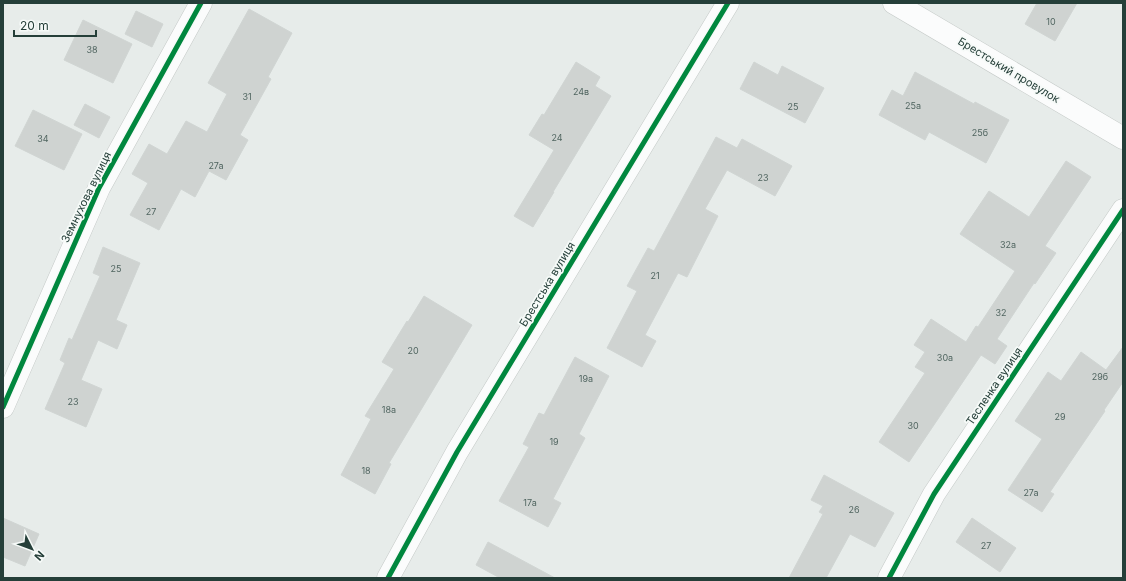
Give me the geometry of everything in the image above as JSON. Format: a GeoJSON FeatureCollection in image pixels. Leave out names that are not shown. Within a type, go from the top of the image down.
{"type":"FeatureCollection","features":[{"type":"Feature","properties":{"kind":"street","name":"Земнухова вулиця"},"geometry":{"type":"LineString","coordinates":[[3,407],[99,188],[201,3]]}},
{"type":"Feature","properties":{"kind":"street","name":"Брестська вулиця"},"geometry":{"type":"LineString","coordinates":[[388,578],[457,452],[728,3]]}},
{"type":"Feature","properties":{"kind":"street","name":"Брестський провулок"},"geometry":{"type":"LineString","coordinates":[[894,3],[1123,138]]}},
{"type":"Feature","properties":{"kind":"street","name":"Тесленка вулиця"},"geometry":{"type":"LineString","coordinates":[[889,578],[934,494],[1123,210]]}},
{"type":"Feature","properties":{"kind":"building"},"geometry":{"type":"Polygon","coordinates":[[[1037,3],[1077,3],[1055,41],[1025,24],[1037,3]]]}},
{"type":"Feature","properties":{"kind":"building"},"geometry":{"type":"Polygon","coordinates":[[[249,9],[292,33],[268,77],[271,79],[240,135],[248,140],[226,180],[209,171],[195,197],[181,189],[159,230],[130,215],[148,183],[132,174],[149,144],[167,154],[186,121],[207,132],[227,94],[208,83],[249,9]]]}},
{"type":"Feature","properties":{"kind":"building"},"geometry":{"type":"Polygon","coordinates":[[[136,11],[163,24],[152,47],[125,34],[136,11]]]}},
{"type":"Feature","properties":{"kind":"building"},"geometry":{"type":"Polygon","coordinates":[[[83,20],[132,44],[113,83],[64,60],[83,20]]]}},
{"type":"Feature","properties":{"kind":"building"},"geometry":{"type":"Polygon","coordinates":[[[576,62],[600,77],[595,86],[611,96],[533,227],[514,216],[554,150],[529,135],[542,114],[544,115],[576,62]]]}},
{"type":"Feature","properties":{"kind":"building"},"geometry":{"type":"Polygon","coordinates":[[[754,62],[778,75],[782,66],[824,88],[805,123],[740,89],[754,62]]]}},
{"type":"Feature","properties":{"kind":"building"},"geometry":{"type":"Polygon","coordinates":[[[915,72],[974,104],[975,102],[1009,120],[986,163],[929,132],[925,140],[879,115],[892,90],[903,96],[915,72]]]}},
{"type":"Feature","properties":{"kind":"building"},"geometry":{"type":"Polygon","coordinates":[[[85,104],[110,117],[99,138],[74,125],[85,104]]]}},
{"type":"Feature","properties":{"kind":"building"},"geometry":{"type":"Polygon","coordinates":[[[33,110],[82,134],[64,170],[15,146],[33,110]]]}},
{"type":"Feature","properties":{"kind":"building"},"geometry":{"type":"Polygon","coordinates":[[[716,137],[737,148],[742,139],[792,166],[775,196],[727,170],[705,209],[718,216],[687,277],[678,273],[645,335],[656,341],[642,367],[607,348],[637,291],[627,286],[648,248],[654,251],[716,137]]]}},
{"type":"Feature","properties":{"kind":"building"},"geometry":{"type":"Polygon","coordinates":[[[1066,161],[1091,177],[1045,246],[1056,253],[997,339],[1007,346],[995,364],[981,355],[909,462],[879,442],[925,373],[915,367],[925,352],[914,345],[931,319],[966,342],[976,326],[978,327],[1015,271],[960,234],[989,191],[1029,217],[1066,161]]]}},
{"type":"Feature","properties":{"kind":"building"},"geometry":{"type":"Polygon","coordinates":[[[103,247],[140,263],[116,320],[127,325],[117,349],[98,340],[81,380],[102,389],[86,427],[45,409],[65,363],[60,360],[69,338],[72,340],[100,276],[93,273],[103,247]]]}},
{"type":"Feature","properties":{"kind":"building"},"geometry":{"type":"Polygon","coordinates":[[[424,296],[472,325],[389,463],[391,464],[375,494],[341,475],[371,419],[365,416],[394,369],[382,362],[424,296]]]}},
{"type":"Feature","properties":{"kind":"building"},"geometry":{"type":"Polygon","coordinates":[[[1123,347],[1123,382],[1050,492],[1054,494],[1042,512],[1008,490],[1042,439],[1015,421],[1048,372],[1061,381],[1081,352],[1106,370],[1123,347]]]}},
{"type":"Feature","properties":{"kind":"building"},"geometry":{"type":"Polygon","coordinates":[[[575,357],[609,376],[579,434],[585,438],[553,499],[561,503],[548,527],[499,501],[529,447],[523,444],[539,413],[544,415],[575,357]]]}},
{"type":"Feature","properties":{"kind":"building"},"geometry":{"type":"Polygon","coordinates":[[[824,475],[894,513],[875,547],[850,534],[826,578],[789,578],[823,514],[819,512],[823,506],[811,500],[824,475]]]}},
{"type":"Feature","properties":{"kind":"building"},"geometry":{"type":"Polygon","coordinates":[[[3,518],[39,534],[25,566],[3,557],[3,518]]]}},
{"type":"Feature","properties":{"kind":"building"},"geometry":{"type":"Polygon","coordinates":[[[972,518],[1016,548],[1000,572],[956,542],[972,518]]]}},
{"type":"Feature","properties":{"kind":"building"},"geometry":{"type":"Polygon","coordinates":[[[488,542],[555,578],[500,578],[476,565],[488,542]]]}},
{"type":"Feature","properties":{"kind":"cycle path"},"geometry":{"type":"LineString","coordinates":[[3,407],[99,188],[201,3]]}},
{"type":"Feature","properties":{"kind":"cycle path"},"geometry":{"type":"LineString","coordinates":[[388,578],[457,452],[728,3]]}},
{"type":"Feature","properties":{"kind":"cycle path"},"geometry":{"type":"LineString","coordinates":[[889,578],[934,494],[1123,210]]}}]}
